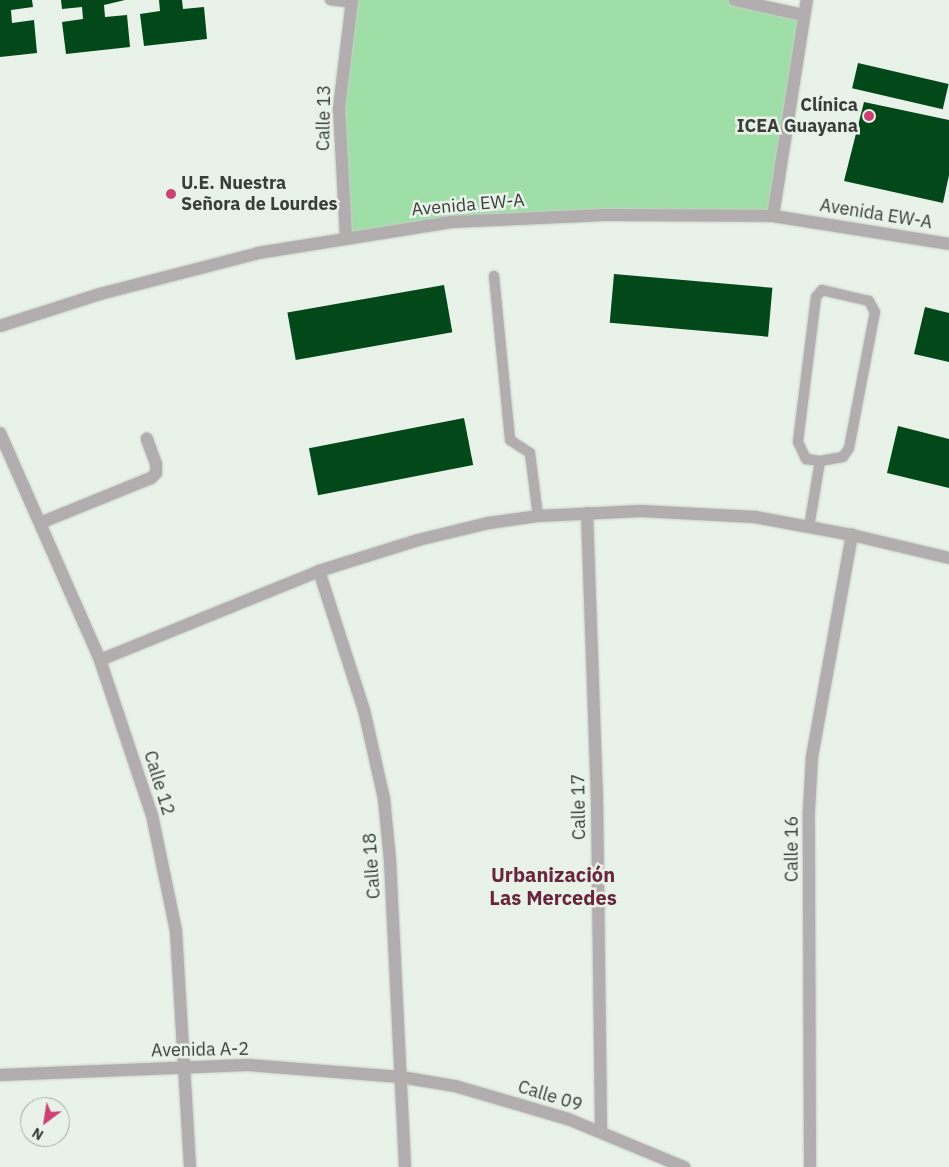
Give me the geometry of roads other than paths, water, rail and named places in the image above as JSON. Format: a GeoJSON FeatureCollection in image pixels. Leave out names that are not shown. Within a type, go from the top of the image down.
{"type":"FeatureCollection","features":[{"type":"Feature","properties":{"kind":"street"},"geometry":{"type":"LineString","coordinates":[[735,0],[803,15]]}},
{"type":"Feature","properties":{"kind":"street"},"geometry":{"type":"LineString","coordinates":[[774,216],[803,15],[807,0]]}},
{"type":"Feature","properties":{"kind":"street","name":"Calle 13"},"geometry":{"type":"LineString","coordinates":[[346,237],[339,108],[351,2]]}},
{"type":"Feature","properties":{"kind":"street","name":"Avenida EW-A"},"geometry":{"type":"LineString","coordinates":[[0,326],[174,273],[346,237],[452,222],[527,217],[669,214],[774,216],[949,244]]}},
{"type":"Feature","properties":{"kind":"street","name":"Calle 12"},"geometry":{"type":"LineString","coordinates":[[0,433],[100,660],[152,815],[166,873],[179,966],[190,1167]]}},
{"type":"Feature","properties":{"kind":"street"},"geometry":{"type":"LineString","coordinates":[[40,522],[151,478],[156,473],[156,464],[147,439]]}},
{"type":"Feature","properties":{"kind":"street"},"geometry":{"type":"LineString","coordinates":[[100,660],[319,571],[418,540],[489,523],[538,516],[692,511],[809,527],[949,558]]}},
{"type":"Feature","properties":{"kind":"street","name":"Calle 17"},"geometry":{"type":"LineString","coordinates":[[587,513],[596,798],[601,1131]]}},
{"type":"Feature","properties":{"kind":"street","name":"Calle 16"},"geometry":{"type":"LineString","coordinates":[[810,1167],[809,810],[812,757],[852,535]]}},
{"type":"Feature","properties":{"kind":"street","name":"Calle 18"},"geometry":{"type":"LineString","coordinates":[[319,571],[364,710],[384,799],[390,860],[405,1167]]}},
{"type":"Feature","properties":{"kind":"street","name":"Avenida A-2"},"geometry":{"type":"LineString","coordinates":[[0,1075],[248,1065],[401,1077]]}},
{"type":"Feature","properties":{"kind":"street","name":"Calle 09"},"geometry":{"type":"LineString","coordinates":[[401,1077],[455,1086],[601,1131],[684,1167]]}},
{"type":"Feature","properties":{"kind":"lane"},"geometry":{"type":"LineString","coordinates":[[330,0],[351,2]]}},
{"type":"Feature","properties":{"kind":"lane"},"geometry":{"type":"LineString","coordinates":[[494,276],[510,440],[530,453],[538,516]]}},
{"type":"Feature","properties":{"kind":"lane"},"geometry":{"type":"LineString","coordinates":[[822,290],[869,301],[875,312],[849,448],[843,456],[820,461],[806,459],[798,442],[816,297],[822,290]]}},
{"type":"Feature","properties":{"kind":"lane"},"geometry":{"type":"LineString","coordinates":[[809,527],[820,461]]}},
{"type":"Feature","properties":{"kind":"place","name":"Clínica ICEA Guayana"},"geometry":{"type":"Point","coordinates":[869,116]}},
{"type":"Feature","properties":{"kind":"place","name":"U.E. Nuestra Señora de Lourdes"},"geometry":{"type":"Point","coordinates":[171,194]}},
{"type":"Feature","properties":{"kind":"district","name":"Urbanización Las Mercedes"},"geometry":{"type":"Point","coordinates":[553,886]}}]}
